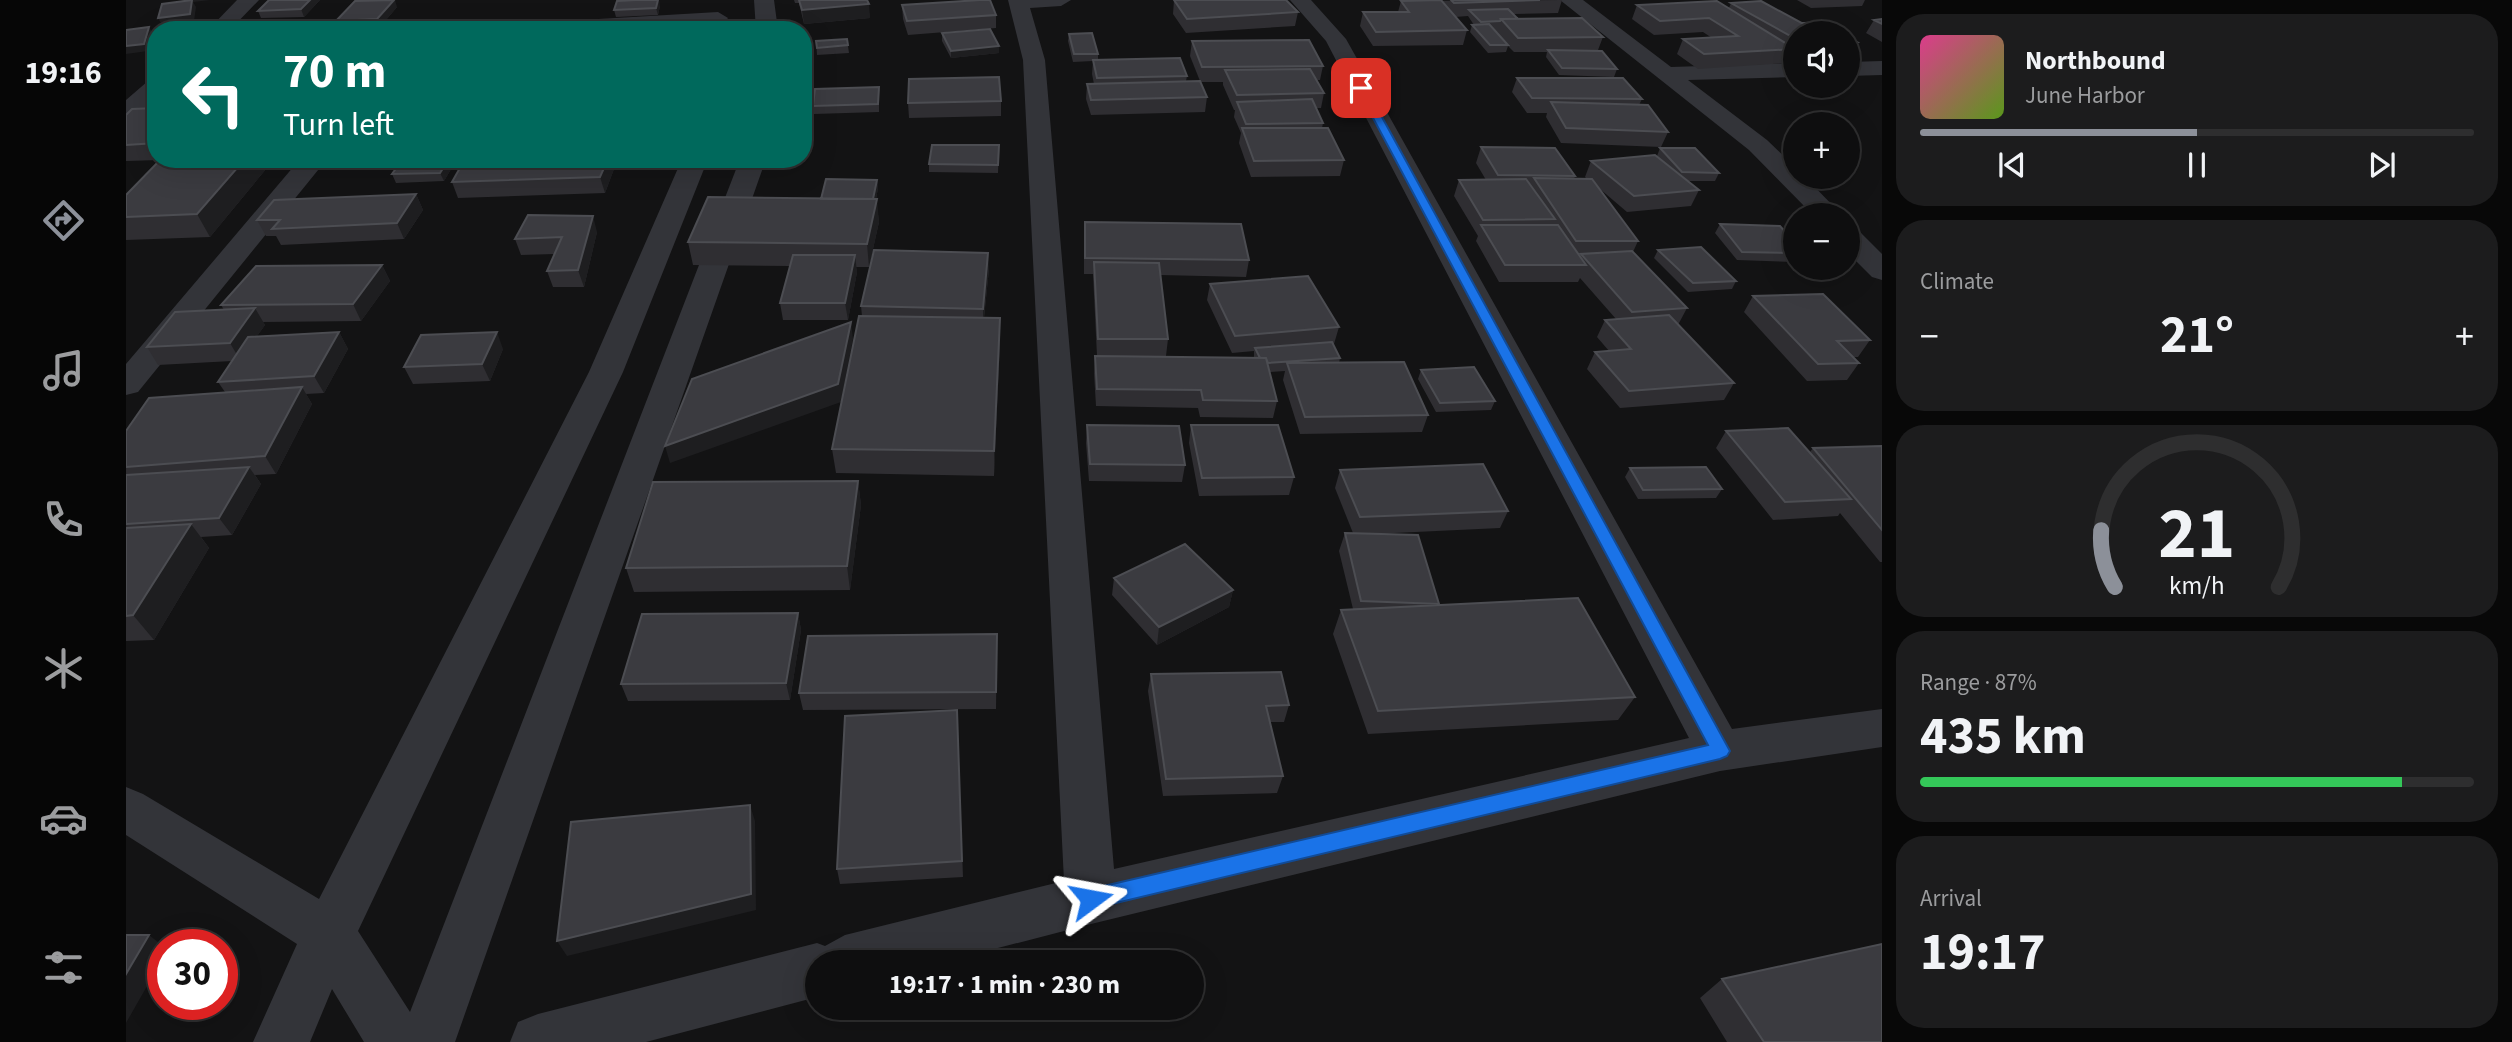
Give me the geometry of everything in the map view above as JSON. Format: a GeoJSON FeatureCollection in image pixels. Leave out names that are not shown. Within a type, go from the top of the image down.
{"type":"FeatureCollection","features":[{"type":"Feature","properties":{"kind":"street"},"geometry":{"type":"LineString","coordinates":[[227,21],[249,0]]}},
{"type":"Feature","properties":{"kind":"street"},"geometry":{"type":"LineString","coordinates":[[764,0],[766,21]]}},
{"type":"Feature","properties":{"kind":"street"},"geometry":{"type":"LineString","coordinates":[[1061,0],[1019,1],[1034,60],[1091,899]]}},
{"type":"Feature","properties":{"kind":"street"},"geometry":{"type":"LineString","coordinates":[[1300,0],[1335,39],[1720,751]]}},
{"type":"Feature","properties":{"kind":"street"},"geometry":{"type":"LineString","coordinates":[[1570,0],[1758,145],[1816,203]]}},
{"type":"Feature","properties":{"kind":"street"},"geometry":{"type":"LineString","coordinates":[[645,21],[718,16]]}},
{"type":"Feature","properties":{"kind":"street"},"geometry":{"type":"LineString","coordinates":[[1860,69],[1882,68]]}},
{"type":"Feature","properties":{"kind":"street"},"geometry":{"type":"LineString","coordinates":[[1664,74],[1783,70]]}},
{"type":"Feature","properties":{"kind":"street"},"geometry":{"type":"LineString","coordinates":[[126,112],[147,94]]}},
{"type":"Feature","properties":{"kind":"street"},"geometry":{"type":"LineString","coordinates":[[126,386],[307,168]]}},
{"type":"Feature","properties":{"kind":"street"},"geometry":{"type":"LineString","coordinates":[[281,1042],[329,934],[606,372],[691,168]]}},
{"type":"Feature","properties":{"kind":"street"},"geometry":{"type":"LineString","coordinates":[[427,1042],[750,168]]}},
{"type":"Feature","properties":{"kind":"street"},"geometry":{"type":"LineString","coordinates":[[1860,248],[1882,271]]}},
{"type":"Feature","properties":{"kind":"street"},"geometry":{"type":"LineString","coordinates":[[892,950],[1091,899],[1720,751],[1882,728]]}},
{"type":"Feature","properties":{"kind":"street"},"geometry":{"type":"LineString","coordinates":[[126,809],[329,934],[396,1042]]}},
{"type":"Feature","properties":{"kind":"street"},"geometry":{"type":"LineString","coordinates":[[538,1042],[805,973]]}},
{"type":"Feature","properties":{"kind":"building"},"geometry":{"type":"Polygon","coordinates":[[[192,0],[190,14],[158,18],[162,4],[192,0]]]}},
{"type":"Feature","properties":{"kind":"building"},"geometry":{"type":"Polygon","coordinates":[[[269,0],[310,0],[301,9],[258,11],[269,0]]]}},
{"type":"Feature","properties":{"kind":"building"},"geometry":{"type":"Polygon","coordinates":[[[394,0],[377,19],[336,21],[355,1],[394,0]]]}},
{"type":"Feature","properties":{"kind":"building"},"geometry":{"type":"Polygon","coordinates":[[[658,0],[656,8],[614,10],[617,1],[658,0]]]}},
{"type":"Feature","properties":{"kind":"building"},"geometry":{"type":"Polygon","coordinates":[[[799,0],[867,0],[869,4],[802,10],[799,0]]]}},
{"type":"Feature","properties":{"kind":"building"},"geometry":{"type":"Polygon","coordinates":[[[990,0],[996,15],[907,21],[902,5],[990,0]]]}},
{"type":"Feature","properties":{"kind":"building"},"geometry":{"type":"Polygon","coordinates":[[[1174,0],[1286,0],[1298,12],[1187,19],[1174,0]]]}},
{"type":"Feature","properties":{"kind":"building"},"geometry":{"type":"Polygon","coordinates":[[[1441,0],[1467,30],[1376,32],[1363,12],[1409,12],[1401,1],[1441,0]]]}},
{"type":"Feature","properties":{"kind":"building"},"geometry":{"type":"Polygon","coordinates":[[[1451,0],[1540,0],[1454,3],[1451,0]]]}},
{"type":"Feature","properties":{"kind":"building"},"geometry":{"type":"Polygon","coordinates":[[[1717,1],[1783,42],[1783,50],[1704,54],[1683,39],[1738,36],[1709,18],[1660,21],[1637,5],[1717,1]]]}},
{"type":"Feature","properties":{"kind":"building"},"geometry":{"type":"Polygon","coordinates":[[[1761,1],[1798,21],[1783,21],[1783,32],[1731,3],[1761,1]]]}},
{"type":"Feature","properties":{"kind":"building"},"geometry":{"type":"Polygon","coordinates":[[[1508,9],[1518,19],[1481,22],[1469,10],[1508,9]]]}},
{"type":"Feature","properties":{"kind":"building"},"geometry":{"type":"Polygon","coordinates":[[[1582,18],[1603,37],[1518,38],[1501,19],[1582,18]]]}},
{"type":"Feature","properties":{"kind":"building"},"geometry":{"type":"Polygon","coordinates":[[[1489,24],[1508,45],[1490,45],[1472,25],[1489,24]]]}},
{"type":"Feature","properties":{"kind":"building"},"geometry":{"type":"Polygon","coordinates":[[[147,27],[144,44],[126,46],[126,30],[147,27]]]}},
{"type":"Feature","properties":{"kind":"building"},"geometry":{"type":"Polygon","coordinates":[[[990,29],[999,46],[951,51],[942,33],[990,29]]]}},
{"type":"Feature","properties":{"kind":"building"},"geometry":{"type":"Polygon","coordinates":[[[1092,33],[1098,54],[1074,54],[1069,34],[1092,33]]]}},
{"type":"Feature","properties":{"kind":"building"},"geometry":{"type":"Polygon","coordinates":[[[847,39],[848,45],[817,48],[816,41],[847,39]]]}},
{"type":"Feature","properties":{"kind":"building"},"geometry":{"type":"Polygon","coordinates":[[[1309,40],[1323,66],[1202,67],[1192,41],[1309,40]]]}},
{"type":"Feature","properties":{"kind":"building"},"geometry":{"type":"Polygon","coordinates":[[[1548,50],[1602,51],[1617,69],[1562,68],[1548,50]]]}},
{"type":"Feature","properties":{"kind":"building"},"geometry":{"type":"Polygon","coordinates":[[[1180,58],[1187,76],[1097,78],[1093,60],[1180,58]]]}},
{"type":"Feature","properties":{"kind":"building"},"geometry":{"type":"Polygon","coordinates":[[[1310,69],[1324,93],[1237,95],[1225,70],[1310,69]]]}},
{"type":"Feature","properties":{"kind":"building"},"geometry":{"type":"Polygon","coordinates":[[[999,77],[1001,101],[908,103],[909,79],[999,77]]]}},
{"type":"Feature","properties":{"kind":"building"},"geometry":{"type":"Polygon","coordinates":[[[1517,78],[1623,78],[1642,99],[1532,98],[1517,78]]]}},
{"type":"Feature","properties":{"kind":"building"},"geometry":{"type":"Polygon","coordinates":[[[1200,81],[1207,97],[1091,100],[1087,84],[1200,81]]]}},
{"type":"Feature","properties":{"kind":"building"},"geometry":{"type":"Polygon","coordinates":[[[879,87],[878,104],[813,106],[815,89],[879,87]]]}},
{"type":"Feature","properties":{"kind":"building"},"geometry":{"type":"Polygon","coordinates":[[[1312,99],[1323,123],[1246,124],[1237,102],[1312,99]]]}},
{"type":"Feature","properties":{"kind":"building"},"geometry":{"type":"Polygon","coordinates":[[[1551,102],[1648,105],[1668,132],[1566,128],[1551,102]]]}},
{"type":"Feature","properties":{"kind":"building"},"geometry":{"type":"Polygon","coordinates":[[[147,108],[147,144],[126,145],[126,115],[132,109],[147,108]]]}},
{"type":"Feature","properties":{"kind":"building"},"geometry":{"type":"Polygon","coordinates":[[[1242,128],[1328,128],[1344,160],[1254,161],[1242,128]]]}},
{"type":"Feature","properties":{"kind":"building"},"geometry":{"type":"Polygon","coordinates":[[[932,145],[999,145],[998,165],[929,164],[932,145]]]}},
{"type":"Feature","properties":{"kind":"building"},"geometry":{"type":"Polygon","coordinates":[[[1481,147],[1555,148],[1575,176],[1498,175],[1481,147]]]}},
{"type":"Feature","properties":{"kind":"building"},"geometry":{"type":"Polygon","coordinates":[[[1660,148],[1695,148],[1719,173],[1682,172],[1660,148]]]}},
{"type":"Feature","properties":{"kind":"building"},"geometry":{"type":"Polygon","coordinates":[[[1655,155],[1699,190],[1634,196],[1591,161],[1655,155]]]}},
{"type":"Feature","properties":{"kind":"building"},"geometry":{"type":"Polygon","coordinates":[[[152,168],[237,168],[197,214],[126,217],[126,195],[152,168]]]}},
{"type":"Feature","properties":{"kind":"building"},"geometry":{"type":"Polygon","coordinates":[[[396,168],[443,168],[440,173],[392,174],[396,168]]]}},
{"type":"Feature","properties":{"kind":"building"},"geometry":{"type":"Polygon","coordinates":[[[460,168],[604,168],[600,177],[452,182],[460,168]]]}},
{"type":"Feature","properties":{"kind":"building"},"geometry":{"type":"Polygon","coordinates":[[[1534,178],[1592,179],[1638,241],[1576,241],[1534,178]]]}},
{"type":"Feature","properties":{"kind":"building"},"geometry":{"type":"Polygon","coordinates":[[[826,179],[877,180],[873,199],[821,199],[826,179]]]}},
{"type":"Feature","properties":{"kind":"building"},"geometry":{"type":"Polygon","coordinates":[[[1526,179],[1555,219],[1483,220],[1459,180],[1526,179]]]}},
{"type":"Feature","properties":{"kind":"building"},"geometry":{"type":"Polygon","coordinates":[[[416,194],[397,223],[272,229],[280,220],[257,220],[274,200],[416,194]]]}},
{"type":"Feature","properties":{"kind":"building"},"geometry":{"type":"Polygon","coordinates":[[[708,197],[877,199],[867,244],[688,242],[708,197]]]}},
{"type":"Feature","properties":{"kind":"building"},"geometry":{"type":"Polygon","coordinates":[[[528,215],[593,216],[578,270],[547,271],[562,237],[515,239],[528,215]]]}},
{"type":"Feature","properties":{"kind":"building"},"geometry":{"type":"Polygon","coordinates":[[[1085,222],[1241,224],[1249,260],[1085,258],[1085,222]]]}},
{"type":"Feature","properties":{"kind":"building"},"geometry":{"type":"Polygon","coordinates":[[[1720,224],[1780,226],[1783,229],[1783,253],[1742,252],[1720,224]]]}},
{"type":"Feature","properties":{"kind":"building"},"geometry":{"type":"Polygon","coordinates":[[[1481,225],[1558,225],[1586,265],[1505,265],[1481,225]]]}},
{"type":"Feature","properties":{"kind":"building"},"geometry":{"type":"Polygon","coordinates":[[[1701,247],[1736,281],[1693,283],[1658,250],[1701,247]]]}},
{"type":"Feature","properties":{"kind":"building"},"geometry":{"type":"Polygon","coordinates":[[[874,250],[988,253],[983,309],[861,306],[874,250]]]}},
{"type":"Feature","properties":{"kind":"building"},"geometry":{"type":"Polygon","coordinates":[[[1632,251],[1687,308],[1632,312],[1581,254],[1632,251]]]}},
{"type":"Feature","properties":{"kind":"building"},"geometry":{"type":"Polygon","coordinates":[[[793,255],[855,255],[845,303],[780,303],[793,255]]]}},
{"type":"Feature","properties":{"kind":"building"},"geometry":{"type":"Polygon","coordinates":[[[1094,262],[1159,263],[1168,339],[1098,339],[1094,262]]]}},
{"type":"Feature","properties":{"kind":"building"},"geometry":{"type":"Polygon","coordinates":[[[382,265],[353,304],[221,305],[256,266],[382,265]]]}},
{"type":"Feature","properties":{"kind":"building"},"geometry":{"type":"Polygon","coordinates":[[[1308,276],[1339,327],[1235,336],[1210,284],[1308,276]]]}},
{"type":"Feature","properties":{"kind":"building"},"geometry":{"type":"Polygon","coordinates":[[[1823,294],[1870,340],[1837,341],[1859,363],[1818,364],[1753,296],[1823,294]]]}},
{"type":"Feature","properties":{"kind":"building"},"geometry":{"type":"Polygon","coordinates":[[[255,308],[230,343],[147,347],[175,312],[255,308]]]}},
{"type":"Feature","properties":{"kind":"building"},"geometry":{"type":"Polygon","coordinates":[[[1669,315],[1734,383],[1629,391],[1595,352],[1631,349],[1605,320],[1669,315]]]}},
{"type":"Feature","properties":{"kind":"building"},"geometry":{"type":"Polygon","coordinates":[[[859,316],[1000,318],[994,451],[832,449],[859,316]]]}},
{"type":"Feature","properties":{"kind":"building"},"geometry":{"type":"Polygon","coordinates":[[[851,322],[838,384],[665,446],[692,379],[851,322]]]}},
{"type":"Feature","properties":{"kind":"building"},"geometry":{"type":"Polygon","coordinates":[[[339,332],[314,376],[218,382],[248,337],[339,332]]]}},
{"type":"Feature","properties":{"kind":"building"},"geometry":{"type":"Polygon","coordinates":[[[497,332],[482,364],[404,367],[421,335],[497,332]]]}},
{"type":"Feature","properties":{"kind":"building"},"geometry":{"type":"Polygon","coordinates":[[[1332,342],[1340,358],[1268,363],[1266,358],[1260,358],[1255,348],[1332,342]]]}},
{"type":"Feature","properties":{"kind":"building"},"geometry":{"type":"Polygon","coordinates":[[[1095,356],[1266,358],[1277,401],[1203,400],[1201,390],[1097,389],[1095,356]]]}},
{"type":"Feature","properties":{"kind":"building"},"geometry":{"type":"Polygon","coordinates":[[[1404,362],[1428,415],[1305,417],[1287,363],[1404,362]]]}},
{"type":"Feature","properties":{"kind":"building"},"geometry":{"type":"Polygon","coordinates":[[[1474,367],[1495,401],[1440,403],[1421,370],[1474,367]]]}},
{"type":"Feature","properties":{"kind":"building"},"geometry":{"type":"Polygon","coordinates":[[[302,387],[265,456],[126,467],[126,431],[149,398],[302,387]]]}},
{"type":"Feature","properties":{"kind":"building"},"geometry":{"type":"Polygon","coordinates":[[[1087,425],[1179,426],[1185,465],[1090,464],[1087,425]]]}},
{"type":"Feature","properties":{"kind":"building"},"geometry":{"type":"Polygon","coordinates":[[[1191,425],[1278,425],[1294,477],[1202,478],[1191,425]]]}},
{"type":"Feature","properties":{"kind":"building"},"geometry":{"type":"Polygon","coordinates":[[[1788,428],[1851,499],[1785,502],[1726,431],[1788,428]]]}},
{"type":"Feature","properties":{"kind":"building"},"geometry":{"type":"Polygon","coordinates":[[[1882,446],[1882,530],[1813,448],[1882,446]]]}},
{"type":"Feature","properties":{"kind":"building"},"geometry":{"type":"Polygon","coordinates":[[[1483,464],[1508,511],[1360,517],[1340,470],[1483,464]]]}},
{"type":"Feature","properties":{"kind":"building"},"geometry":{"type":"Polygon","coordinates":[[[249,467],[219,518],[126,524],[126,475],[249,467]]]}},
{"type":"Feature","properties":{"kind":"building"},"geometry":{"type":"Polygon","coordinates":[[[1706,467],[1722,489],[1643,490],[1630,468],[1706,467]]]}},
{"type":"Feature","properties":{"kind":"building"},"geometry":{"type":"Polygon","coordinates":[[[858,481],[847,566],[626,568],[653,482],[858,481]]]}},
{"type":"Feature","properties":{"kind":"building"},"geometry":{"type":"Polygon","coordinates":[[[191,524],[133,615],[126,616],[126,528],[191,524]]]}},
{"type":"Feature","properties":{"kind":"building"},"geometry":{"type":"Polygon","coordinates":[[[1345,533],[1418,535],[1439,604],[1361,601],[1345,533]]]}},
{"type":"Feature","properties":{"kind":"building"},"geometry":{"type":"Polygon","coordinates":[[[1185,544],[1233,590],[1159,627],[1114,578],[1185,544]]]}},
{"type":"Feature","properties":{"kind":"building"},"geometry":{"type":"Polygon","coordinates":[[[1578,598],[1635,697],[1378,711],[1341,610],[1578,598]]]}},
{"type":"Feature","properties":{"kind":"building"},"geometry":{"type":"Polygon","coordinates":[[[798,613],[786,683],[621,684],[642,614],[798,613]]]}},
{"type":"Feature","properties":{"kind":"building"},"geometry":{"type":"Polygon","coordinates":[[[997,634],[996,692],[799,693],[808,636],[997,634]]]}},
{"type":"Feature","properties":{"kind":"building"},"geometry":{"type":"Polygon","coordinates":[[[1281,672],[1289,705],[1266,706],[1283,776],[1166,779],[1151,674],[1281,672]]]}},
{"type":"Feature","properties":{"kind":"building"},"geometry":{"type":"Polygon","coordinates":[[[957,710],[962,861],[837,869],[845,716],[957,710]]]}},
{"type":"Feature","properties":{"kind":"building"},"geometry":{"type":"Polygon","coordinates":[[[750,805],[751,894],[557,941],[571,822],[750,805]]]}},
{"type":"Feature","properties":{"kind":"building"},"geometry":{"type":"Polygon","coordinates":[[[126,935],[147,935],[147,938],[126,974],[126,935]]]}},
{"type":"Feature","properties":{"kind":"building"},"geometry":{"type":"Polygon","coordinates":[[[1882,944],[1882,1042],[1764,1042],[1722,979],[1882,944]]]}},
{"type":"Feature","properties":{"kind":"route"},"geometry":{"type":"LineString","coordinates":[[1091,899],[1720,751],[1361,88]]}}]}
